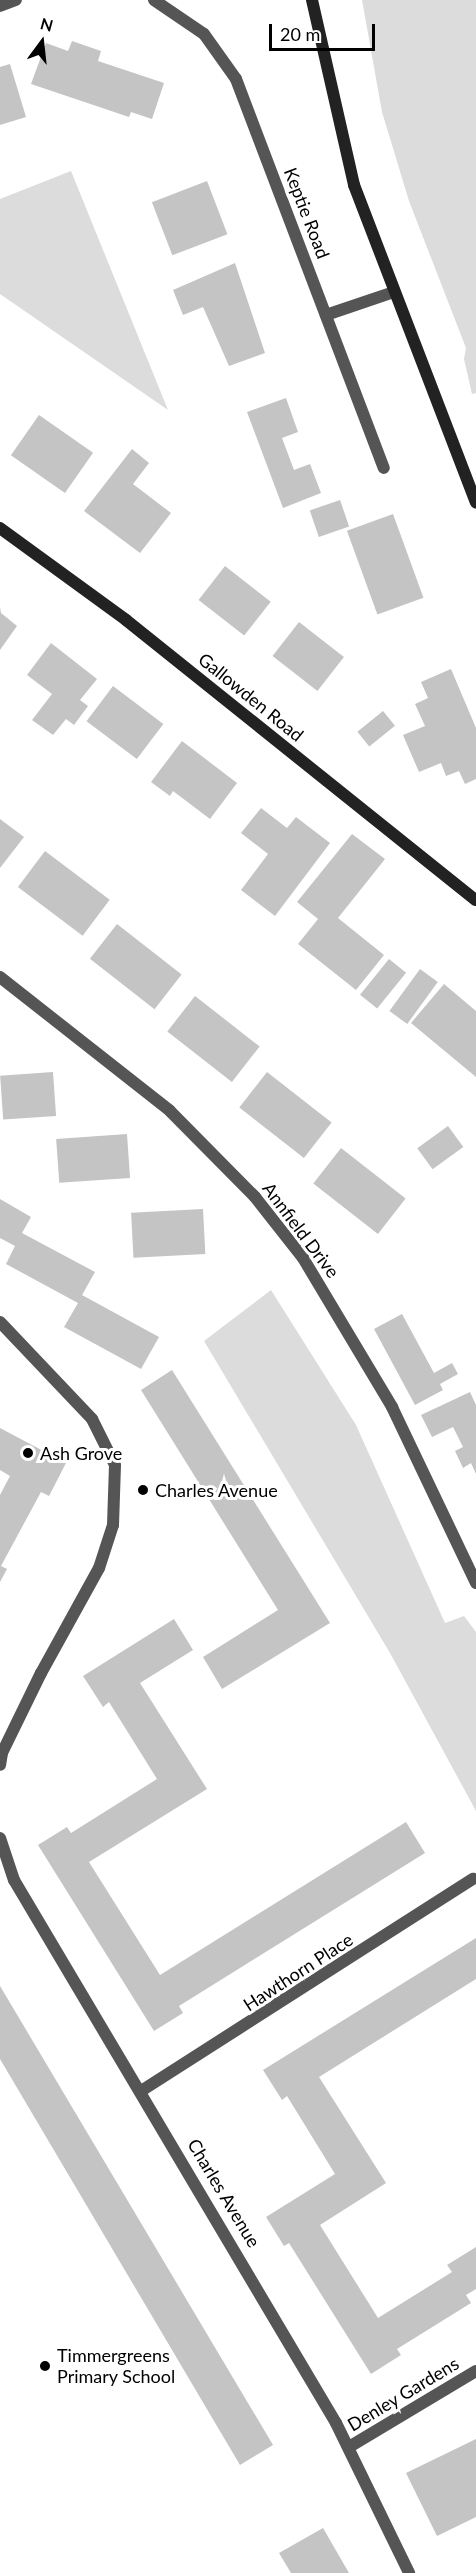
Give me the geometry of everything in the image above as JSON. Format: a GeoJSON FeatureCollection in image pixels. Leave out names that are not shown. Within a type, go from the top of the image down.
{"type":"FeatureCollection","features":[{"type":"Feature","properties":{"kind":"street"},"geometry":{"type":"LineString","coordinates":[[0,6],[16,0]]}},
{"type":"Feature","properties":{"kind":"street","name":"Keptie Road"},"geometry":{"type":"LineString","coordinates":[[154,0],[204,34],[236,79],[384,468]]}},
{"type":"Feature","properties":{"kind":"street"},"geometry":{"type":"LineString","coordinates":[[312,0],[354,185],[476,502]]}},
{"type":"Feature","properties":{"kind":"street"},"geometry":{"type":"LineString","coordinates":[[326,315],[394,292]]}},
{"type":"Feature","properties":{"kind":"street","name":"Gallowden Road"},"geometry":{"type":"LineString","coordinates":[[0,528],[126,621],[476,900]]}},
{"type":"Feature","properties":{"kind":"street","name":"Annfield Drive"},"geometry":{"type":"LineString","coordinates":[[0,977],[170,1111],[255,1197],[303,1258],[392,1407],[476,1583]]}},
{"type":"Feature","properties":{"kind":"street"},"geometry":{"type":"LineString","coordinates":[[0,1322],[92,1419],[115,1465],[113,1525],[99,1568],[41,1673],[0,1765]]}},
{"type":"Feature","properties":{"kind":"street","name":"Charles Avenue"},"geometry":{"type":"LineString","coordinates":[[0,1838],[14,1880],[141,2091],[349,2447],[409,2573]]}},
{"type":"Feature","properties":{"kind":"street","name":"Hawthorn Place"},"geometry":{"type":"LineString","coordinates":[[141,2091],[473,1879]]}},
{"type":"Feature","properties":{"kind":"street","name":"Denley Gardens"},"geometry":{"type":"LineString","coordinates":[[349,2447],[476,2371]]}},
{"type":"Feature","properties":{"kind":"shaded area"},"geometry":{"type":"Polygon","coordinates":[[[362,0],[476,0],[476,393],[472,394],[464,359],[466,348],[409,201],[382,112],[362,0]]]}},
{"type":"Feature","properties":{"kind":"shaded area"},"geometry":{"type":"Polygon","coordinates":[[[71,171],[168,410],[0,294],[0,199],[71,171]]]}},
{"type":"Feature","properties":{"kind":"shaded area"},"geometry":{"type":"Polygon","coordinates":[[[271,1290],[356,1425],[445,1623],[464,1616],[476,1632],[476,1811],[390,1653],[204,1341],[271,1290]]]}},
{"type":"Feature","properties":{"kind":"building"},"geometry":{"type":"Polygon","coordinates":[[[72,41],[101,51],[98,61],[164,83],[152,119],[131,112],[129,117],[31,84],[46,43],[68,51],[72,41]]]}},
{"type":"Feature","properties":{"kind":"building"},"geometry":{"type":"Polygon","coordinates":[[[10,64],[26,117],[0,125],[0,67],[10,64]]]}},
{"type":"Feature","properties":{"kind":"building"},"geometry":{"type":"Polygon","coordinates":[[[207,181],[227,234],[172,255],[152,202],[207,181]]]}},
{"type":"Feature","properties":{"kind":"building"},"geometry":{"type":"Polygon","coordinates":[[[235,263],[265,353],[229,366],[203,307],[183,315],[173,290],[235,263]]]}},
{"type":"Feature","properties":{"kind":"building"},"geometry":{"type":"Polygon","coordinates":[[[286,398],[298,432],[282,438],[294,470],[310,464],[321,493],[283,508],[247,412],[286,398]]]}},
{"type":"Feature","properties":{"kind":"building"},"geometry":{"type":"Polygon","coordinates":[[[39,415],[93,453],[65,493],[11,455],[39,415]]]}},
{"type":"Feature","properties":{"kind":"building"},"geometry":{"type":"Polygon","coordinates":[[[132,449],[149,463],[133,484],[171,513],[140,553],[84,511],[132,449]]]}},
{"type":"Feature","properties":{"kind":"building"},"geometry":{"type":"Polygon","coordinates":[[[340,500],[349,526],[319,537],[310,510],[340,500]]]}},
{"type":"Feature","properties":{"kind":"building"},"geometry":{"type":"Polygon","coordinates":[[[393,514],[423,598],[377,614],[347,531],[393,514]]]}},
{"type":"Feature","properties":{"kind":"building"},"geometry":{"type":"Polygon","coordinates":[[[225,566],[271,602],[244,636],[199,600],[225,566]]]}},
{"type":"Feature","properties":{"kind":"building"},"geometry":{"type":"Polygon","coordinates":[[[0,607],[1,613],[17,626],[0,650],[0,607]]]}},
{"type":"Feature","properties":{"kind":"building"},"geometry":{"type":"Polygon","coordinates":[[[299,622],[344,657],[317,691],[273,656],[299,622]]]}},
{"type":"Feature","properties":{"kind":"building"},"geometry":{"type":"Polygon","coordinates":[[[51,643],[97,679],[80,700],[88,706],[74,725],[66,719],[53,735],[32,720],[52,694],[27,675],[51,643]]]}},
{"type":"Feature","properties":{"kind":"building"},"geometry":{"type":"Polygon","coordinates":[[[451,669],[476,728],[476,779],[465,784],[459,771],[446,776],[441,763],[419,772],[403,735],[425,726],[415,704],[428,698],[421,682],[451,669]]]}},
{"type":"Feature","properties":{"kind":"building"},"geometry":{"type":"Polygon","coordinates":[[[113,686],[163,724],[137,759],[87,721],[113,686]]]}},
{"type":"Feature","properties":{"kind":"building"},"geometry":{"type":"Polygon","coordinates":[[[383,711],[395,726],[369,747],[357,732],[383,711]]]}},
{"type":"Feature","properties":{"kind":"building"},"geometry":{"type":"Polygon","coordinates":[[[182,741],[237,783],[210,819],[173,791],[170,796],[151,782],[182,741]]]}},
{"type":"Feature","properties":{"kind":"building"},"geometry":{"type":"Polygon","coordinates":[[[261,808],[287,828],[296,817],[330,843],[275,916],[241,890],[268,854],[241,833],[261,808]]]}},
{"type":"Feature","properties":{"kind":"building"},"geometry":{"type":"Polygon","coordinates":[[[0,819],[24,837],[0,868],[0,819]]]}},
{"type":"Feature","properties":{"kind":"building"},"geometry":{"type":"Polygon","coordinates":[[[352,834],[385,859],[338,918],[384,955],[356,990],[298,944],[318,919],[297,902],[352,834]]]}},
{"type":"Feature","properties":{"kind":"building"},"geometry":{"type":"Polygon","coordinates":[[[45,851],[110,900],[83,936],[18,887],[45,851]]]}},
{"type":"Feature","properties":{"kind":"building"},"geometry":{"type":"Polygon","coordinates":[[[117,924],[182,974],[155,1009],[90,959],[117,924]]]}},
{"type":"Feature","properties":{"kind":"building"},"geometry":{"type":"Polygon","coordinates":[[[389,959],[406,973],[377,1009],[360,995],[389,959]]]}},
{"type":"Feature","properties":{"kind":"building"},"geometry":{"type":"Polygon","coordinates":[[[420,969],[438,982],[407,1024],[389,1011],[420,969]]]}},
{"type":"Feature","properties":{"kind":"building"},"geometry":{"type":"Polygon","coordinates":[[[444,984],[476,1011],[476,1077],[411,1023],[444,984]]]}},
{"type":"Feature","properties":{"kind":"building"},"geometry":{"type":"Polygon","coordinates":[[[195,996],[260,1046],[232,1082],[167,1031],[195,996]]]}},
{"type":"Feature","properties":{"kind":"building"},"geometry":{"type":"Polygon","coordinates":[[[53,1072],[56,1116],[3,1120],[0,1076],[53,1072]]]}},
{"type":"Feature","properties":{"kind":"building"},"geometry":{"type":"Polygon","coordinates":[[[267,1072],[332,1122],[304,1158],[239,1107],[267,1072]]]}},
{"type":"Feature","properties":{"kind":"building"},"geometry":{"type":"Polygon","coordinates":[[[448,1126],[463,1147],[433,1169],[417,1148],[448,1126]]]}},
{"type":"Feature","properties":{"kind":"building"},"geometry":{"type":"Polygon","coordinates":[[[127,1134],[130,1178],[59,1183],[56,1139],[127,1134]]]}},
{"type":"Feature","properties":{"kind":"building"},"geometry":{"type":"Polygon","coordinates":[[[341,1148],[406,1198],[378,1234],[313,1183],[341,1148]]]}},
{"type":"Feature","properties":{"kind":"building"},"geometry":{"type":"Polygon","coordinates":[[[0,1199],[31,1217],[22,1233],[95,1272],[82,1295],[159,1337],[141,1369],[64,1327],[78,1303],[6,1264],[15,1246],[0,1238],[0,1199]]]}},
{"type":"Feature","properties":{"kind":"building"},"geometry":{"type":"Polygon","coordinates":[[[203,1209],[205,1254],[133,1258],[131,1213],[203,1209]]]}},
{"type":"Feature","properties":{"kind":"building"},"geometry":{"type":"Polygon","coordinates":[[[402,1314],[434,1373],[452,1363],[458,1374],[440,1384],[443,1390],[415,1405],[374,1329],[402,1314]]]}},
{"type":"Feature","properties":{"kind":"building"},"geometry":{"type":"Polygon","coordinates":[[[172,1370],[330,1623],[222,1689],[203,1657],[278,1610],[141,1390],[172,1370]]]}},
{"type":"Feature","properties":{"kind":"building"},"geometry":{"type":"Polygon","coordinates":[[[470,1392],[476,1405],[476,1474],[471,1463],[463,1468],[455,1451],[463,1447],[453,1427],[432,1437],[421,1415],[470,1392]]]}},
{"type":"Feature","properties":{"kind":"building"},"geometry":{"type":"Polygon","coordinates":[[[0,1428],[66,1463],[49,1496],[41,1492],[1,1566],[7,1569],[0,1582],[0,1495],[10,1476],[0,1470],[0,1428]]]}},
{"type":"Feature","properties":{"kind":"building"},"geometry":{"type":"Polygon","coordinates":[[[174,1619],[193,1650],[140,1683],[207,1789],[89,1862],[160,1975],[406,1822],[425,1853],[179,2006],[183,2013],[154,2031],[38,1845],[67,1827],[71,1833],[157,1779],[109,1702],[103,1707],[83,1676],[174,1619]]]}},
{"type":"Feature","properties":{"kind":"building"},"geometry":{"type":"Polygon","coordinates":[[[476,1938],[476,1979],[319,2077],[386,2183],[320,2225],[378,2318],[452,2272],[447,2265],[476,2247],[476,2289],[466,2295],[471,2303],[397,2349],[401,2355],[371,2374],[289,2243],[284,2246],[266,2217],[335,2174],[287,2096],[282,2100],[263,2070],[476,1938]]]}},
{"type":"Feature","properties":{"kind":"building"},"geometry":{"type":"Polygon","coordinates":[[[0,1986],[273,2445],[240,2465],[0,2059],[0,1986]]]}},
{"type":"Feature","properties":{"kind":"building"},"geometry":{"type":"Polygon","coordinates":[[[476,2439],[476,2517],[437,2536],[406,2473],[476,2439]]]}},
{"type":"Feature","properties":{"kind":"building"},"geometry":{"type":"Polygon","coordinates":[[[323,2528],[349,2573],[291,2573],[279,2553],[323,2528]]]}},
{"type":"Feature","properties":{"kind":"place","name":"Ash Grove"},"geometry":{"type":"Point","coordinates":[28,1453]}},
{"type":"Feature","properties":{"kind":"place","name":"Charles Avenue"},"geometry":{"type":"Point","coordinates":[143,1490]}},
{"type":"Feature","properties":{"kind":"place","name":"Timmergreens Primary School"},"geometry":{"type":"Point","coordinates":[45,2366]}}]}
